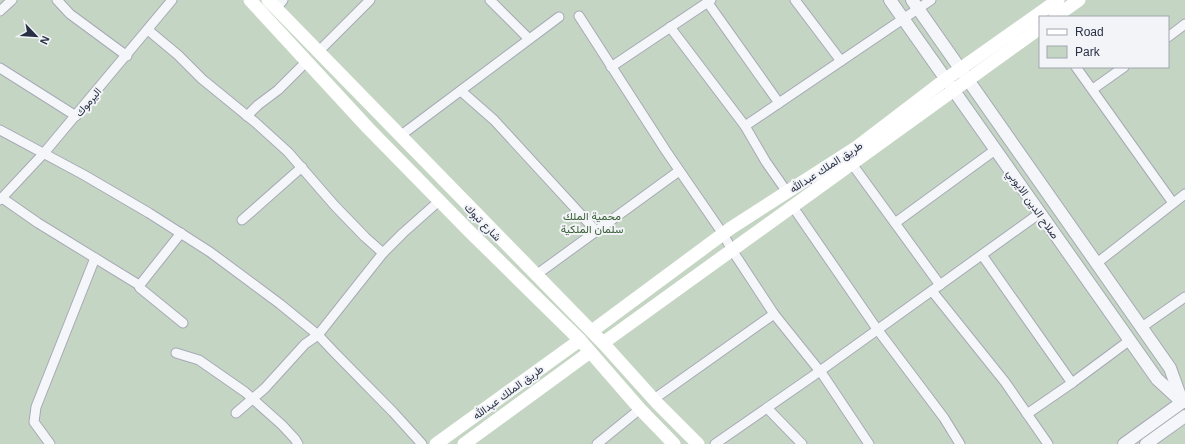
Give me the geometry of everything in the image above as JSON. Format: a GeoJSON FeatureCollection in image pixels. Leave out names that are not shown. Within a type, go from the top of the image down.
{"type":"FeatureCollection","features":[{"type":"Feature","properties":{"kind":"main road","name":"شارع تبوك"},"geometry":{"type":"LineString","coordinates":[[250,0],[368,128],[439,201],[580,340],[640,409],[674,444]]}},
{"type":"Feature","properties":{"kind":"main road","name":"طريق الملك عبدالله"},"geometry":{"type":"LineString","coordinates":[[603,343],[954,90],[964,74],[1058,0]]}},
{"type":"Feature","properties":{"kind":"main road"},"geometry":{"type":"LineString","coordinates":[[1056,16],[1079,0]]}},
{"type":"Feature","properties":{"kind":"main road","name":"شارع تبوك"},"geometry":{"type":"LineString","coordinates":[[276,3],[318,51],[592,331],[654,399],[698,444]]}},
{"type":"Feature","properties":{"kind":"main road","name":"طريق الملك عبدالله"},"geometry":{"type":"LineString","coordinates":[[592,331],[723,234],[857,147],[946,79],[964,74],[1039,29]]}},
{"type":"Feature","properties":{"kind":"main road","name":"طريق الملك عبدالله"},"geometry":{"type":"LineString","coordinates":[[436,444],[580,340]]}},
{"type":"Feature","properties":{"kind":"main road","name":"طريق الملك عبدالله"},"geometry":{"type":"LineString","coordinates":[[464,444],[590,352]]}},
{"type":"Feature","properties":{"kind":"street"},"geometry":{"type":"LineString","coordinates":[[0,11],[12,0]]}},
{"type":"Feature","properties":{"kind":"street"},"geometry":{"type":"LineString","coordinates":[[57,0],[70,14],[127,56]]}},
{"type":"Feature","properties":{"kind":"street","name":"اليرموك"},"geometry":{"type":"LineString","coordinates":[[1,199],[44,154],[172,0]]}},
{"type":"Feature","properties":{"kind":"street"},"geometry":{"type":"LineString","coordinates":[[318,51],[370,0]]}},
{"type":"Feature","properties":{"kind":"street"},"geometry":{"type":"LineString","coordinates":[[490,0],[529,39]]}},
{"type":"Feature","properties":{"kind":"street"},"geometry":{"type":"LineString","coordinates":[[795,0],[841,61]]}},
{"type":"Feature","properties":{"kind":"street","name":"صلاح الدين الايوبي"},"geometry":{"type":"LineString","coordinates":[[890,0],[1157,380],[1184,403]]}},
{"type":"Feature","properties":{"kind":"street"},"geometry":{"type":"LineString","coordinates":[[745,126],[903,19],[915,4],[931,0]]}},
{"type":"Feature","properties":{"kind":"street"},"geometry":{"type":"LineString","coordinates":[[611,67],[709,1],[779,103]]}},
{"type":"Feature","properties":{"kind":"street","name":"صلاح الدين الايوبي"},"geometry":{"type":"LineString","coordinates":[[915,4],[1170,368],[1184,403]]}},
{"type":"Feature","properties":{"kind":"street"},"geometry":{"type":"LineString","coordinates":[[579,16],[774,314],[820,371],[869,444]]}},
{"type":"Feature","properties":{"kind":"street"},"geometry":{"type":"LineString","coordinates":[[400,136],[559,17]]}},
{"type":"Feature","properties":{"kind":"street"},"geometry":{"type":"LineString","coordinates":[[1169,35],[1185,24]]}},
{"type":"Feature","properties":{"kind":"street"},"geometry":{"type":"LineString","coordinates":[[670,27],[745,126],[766,162],[787,192]]}},
{"type":"Feature","properties":{"kind":"street"},"geometry":{"type":"LineString","coordinates":[[148,30],[178,55],[202,80],[247,116],[288,152],[335,206],[365,237],[384,253]]}},
{"type":"Feature","properties":{"kind":"street"},"geometry":{"type":"LineString","coordinates":[[247,116],[258,105],[278,90],[307,61]]}},
{"type":"Feature","properties":{"kind":"street"},"geometry":{"type":"LineString","coordinates":[[0,68],[76,116]]}},
{"type":"Feature","properties":{"kind":"street"},"geometry":{"type":"LineString","coordinates":[[1077,68],[1173,203]]}},
{"type":"Feature","properties":{"kind":"street"},"geometry":{"type":"LineString","coordinates":[[1093,89],[1123,68]]}},
{"type":"Feature","properties":{"kind":"street"},"geometry":{"type":"LineString","coordinates":[[461,91],[494,120],[596,231]]}},
{"type":"Feature","properties":{"kind":"street"},"geometry":{"type":"LineString","coordinates":[[0,130],[123,197],[210,252],[268,294],[318,335],[422,444]]}},
{"type":"Feature","properties":{"kind":"street"},"geometry":{"type":"LineString","coordinates":[[895,223],[996,150]]}},
{"type":"Feature","properties":{"kind":"street"},"geometry":{"type":"LineString","coordinates":[[852,164],[895,223],[936,288],[1005,382],[1048,444]]}},
{"type":"Feature","properties":{"kind":"street"},"geometry":{"type":"LineString","coordinates":[[242,220],[302,167]]}},
{"type":"Feature","properties":{"kind":"street"},"geometry":{"type":"LineString","coordinates":[[536,275],[679,171]]}},
{"type":"Feature","properties":{"kind":"street"},"geometry":{"type":"LineString","coordinates":[[1097,263],[1185,194]]}},
{"type":"Feature","properties":{"kind":"street"},"geometry":{"type":"LineString","coordinates":[[1,199],[139,285],[140,288],[183,323]]}},
{"type":"Feature","properties":{"kind":"street"},"geometry":{"type":"LineString","coordinates":[[236,413],[265,388],[305,344],[318,335],[384,253],[403,233],[439,201]]}},
{"type":"Feature","properties":{"kind":"street"},"geometry":{"type":"LineString","coordinates":[[793,206],[877,329],[944,418],[960,444]]}},
{"type":"Feature","properties":{"kind":"street"},"geometry":{"type":"LineString","coordinates":[[715,444],[820,371],[1040,213]]}},
{"type":"Feature","properties":{"kind":"street"},"geometry":{"type":"LineString","coordinates":[[139,286],[181,233]]}},
{"type":"Feature","properties":{"kind":"street"},"geometry":{"type":"LineString","coordinates":[[982,255],[1072,383]]}},
{"type":"Feature","properties":{"kind":"street"},"geometry":{"type":"LineString","coordinates":[[50,444],[34,422],[36,408],[95,258]]}},
{"type":"Feature","properties":{"kind":"street"},"geometry":{"type":"LineString","coordinates":[[1142,327],[1185,297]]}},
{"type":"Feature","properties":{"kind":"street"},"geometry":{"type":"LineString","coordinates":[[654,399],[774,314]]}},
{"type":"Feature","properties":{"kind":"street"},"geometry":{"type":"LineString","coordinates":[[1027,414],[1130,340]]}},
{"type":"Feature","properties":{"kind":"street"},"geometry":{"type":"LineString","coordinates":[[176,353],[199,360],[245,392],[282,425],[298,444]]}},
{"type":"Feature","properties":{"kind":"street"},"geometry":{"type":"LineString","coordinates":[[1124,444],[1184,403]]}},
{"type":"Feature","properties":{"kind":"street"},"geometry":{"type":"LineString","coordinates":[[767,408],[802,444]]}},
{"type":"Feature","properties":{"kind":"street"},"geometry":{"type":"LineString","coordinates":[[597,444],[640,409]]}},
{"type":"Feature","properties":{"kind":"street"},"geometry":{"type":"LineString","coordinates":[[1146,444],[1185,416]]}},
{"type":"Feature","properties":{"kind":"green space","name":"محمية الملك سلمان الملكية"},"geometry":{"type":"Polygon","coordinates":[[[0,0],[1185,0],[1185,444],[0,444],[0,0]]]}}]}
